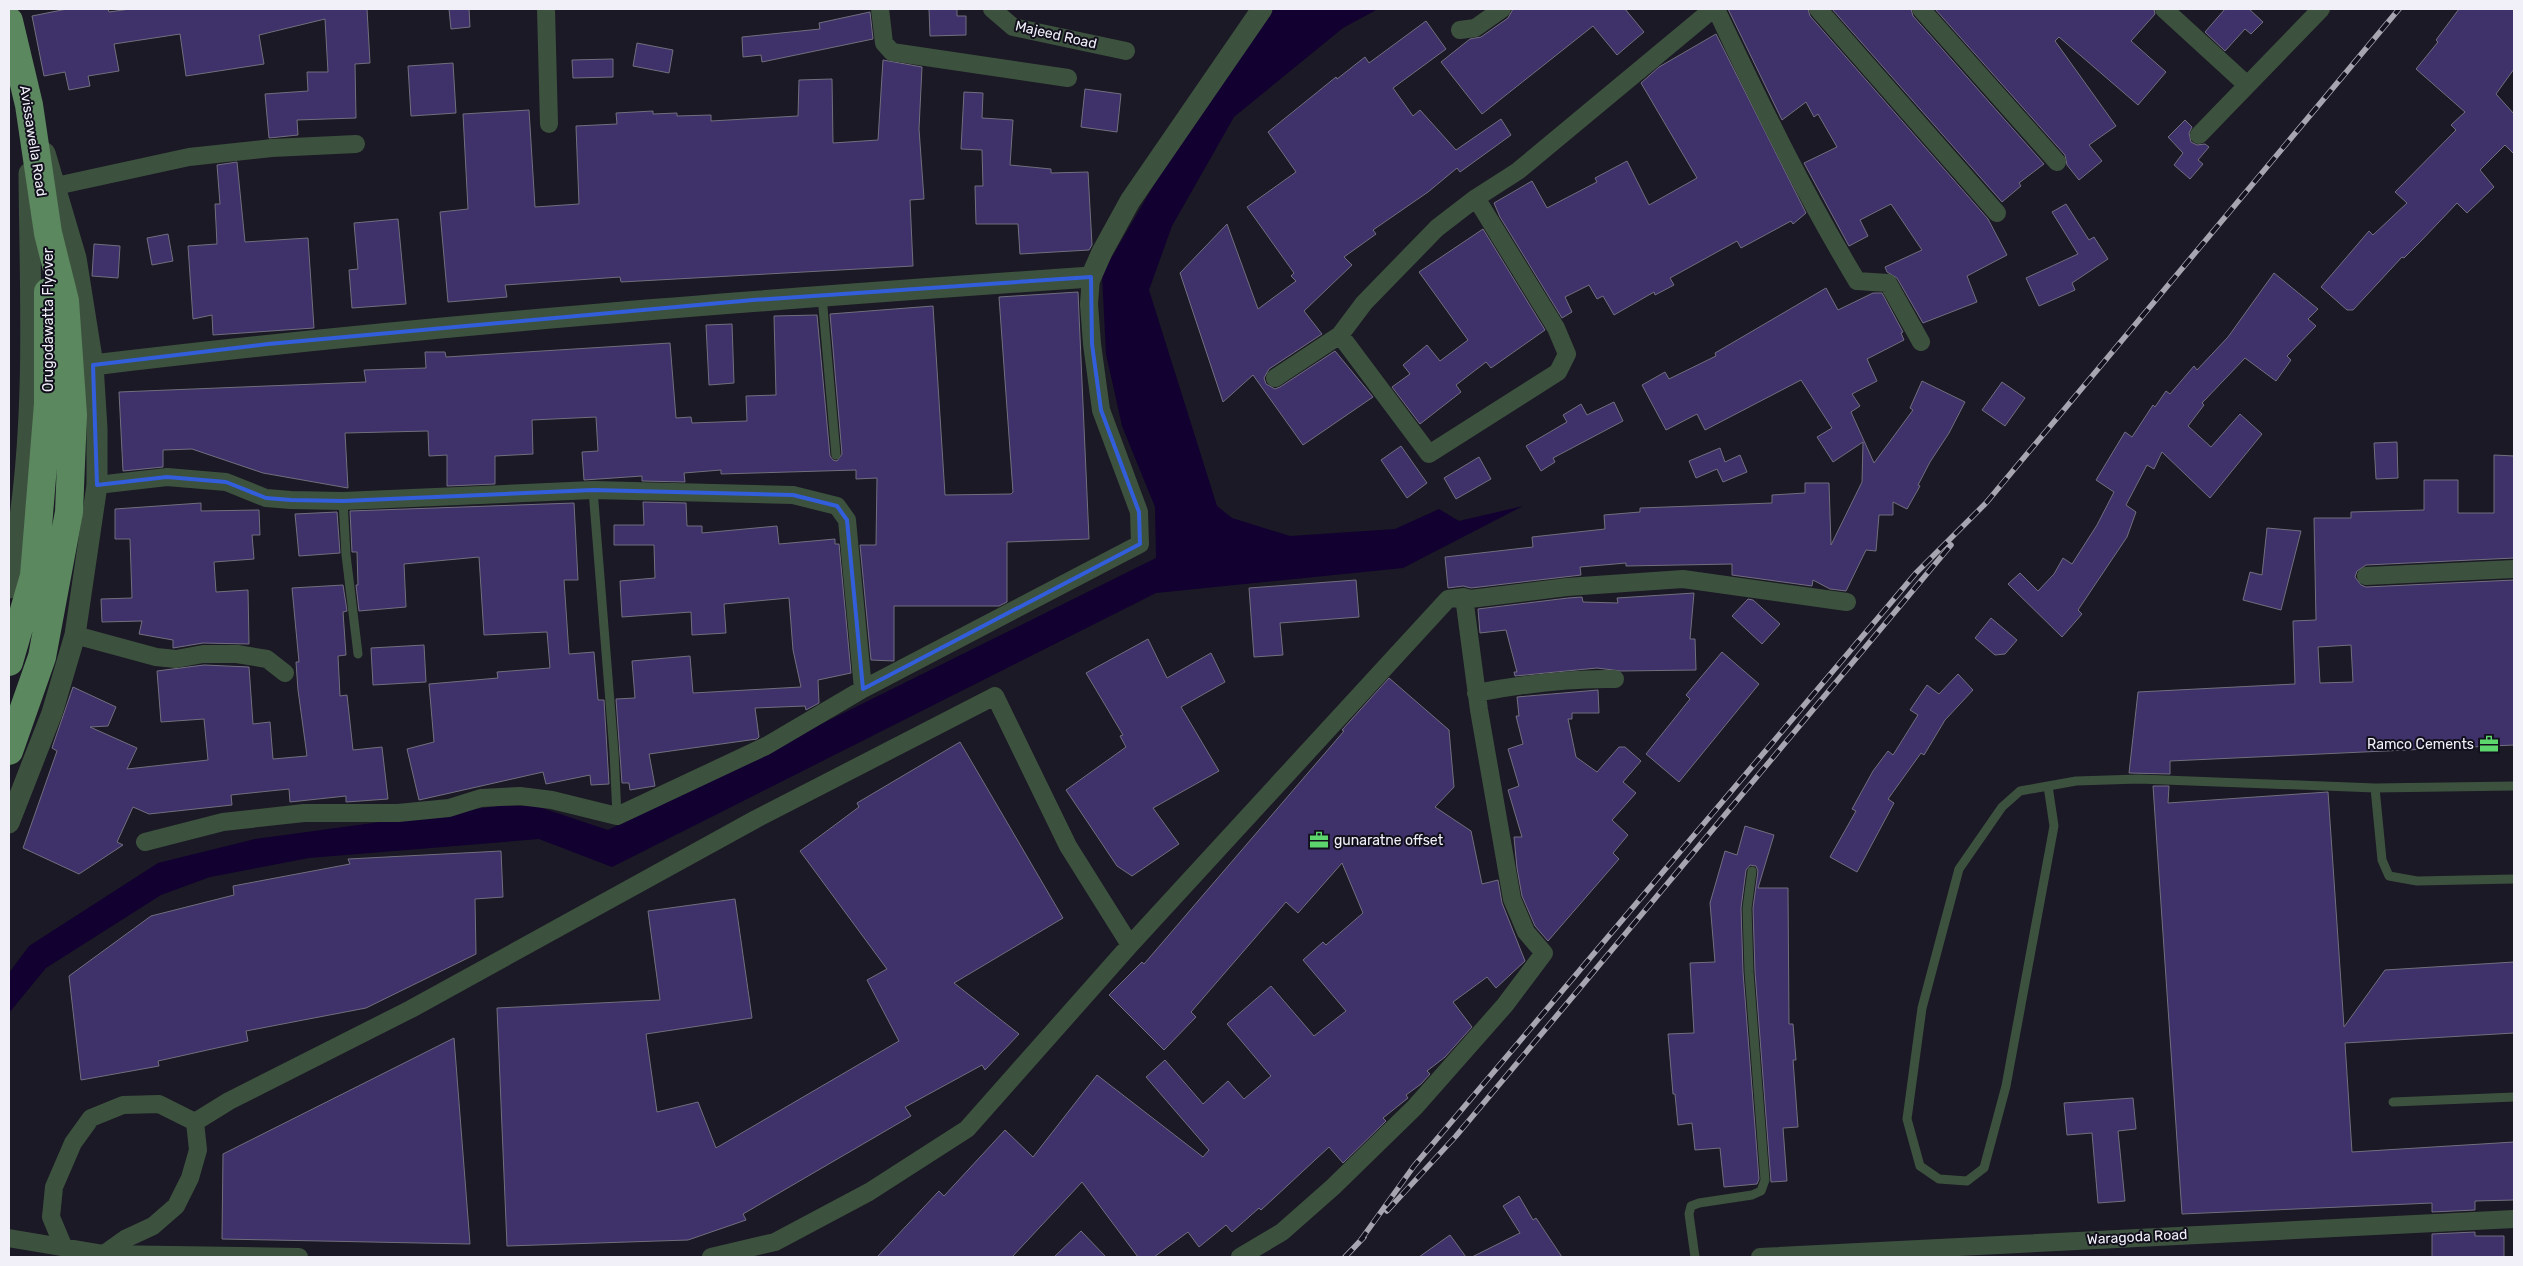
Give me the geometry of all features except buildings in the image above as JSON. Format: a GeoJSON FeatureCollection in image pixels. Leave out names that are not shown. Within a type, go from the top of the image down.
{"type":"FeatureCollection","features":[{"type":"Feature","properties":{"kind":"main road","name":"Avissawella Road"},"geometry":{"type":"LineString","coordinates":[[9,21],[29,105],[48,233]]}},
{"type":"Feature","properties":{"kind":"main road","name":"Orugodawatta Flyover"},"geometry":{"type":"LineString","coordinates":[[9,662],[34,576],[48,404],[48,233]]}},
{"type":"Feature","properties":{"kind":"main road","name":"Orugodawatta Flyover"},"geometry":{"type":"LineString","coordinates":[[9,751],[42,657],[69,512],[73,415],[66,311],[48,233]]}},
{"type":"Feature","properties":{"kind":"street"},"geometry":{"type":"LineString","coordinates":[[546,9],[549,124]]}},
{"type":"Feature","properties":{"kind":"street"},"geometry":{"type":"LineString","coordinates":[[880,9],[884,43],[892,52],[1068,78]]}},
{"type":"Feature","properties":{"kind":"street","name":"Majeed Road"},"geometry":{"type":"LineString","coordinates":[[992,9],[1013,27],[1126,51]]}},
{"type":"Feature","properties":{"kind":"street"},"geometry":{"type":"LineString","coordinates":[[145,842],[223,822],[304,813],[398,813],[449,808],[481,798],[520,796],[552,800],[617,816],[766,746],[863,689],[1140,544],[1139,512],[1101,410],[1092,344],[1089,304],[1091,277],[1102,252],[1130,201],[1262,9]]}},
{"type":"Feature","properties":{"kind":"street"},"geometry":{"type":"LineString","coordinates":[[1460,30],[1475,28],[1502,9]]}},
{"type":"Feature","properties":{"kind":"street"},"geometry":{"type":"LineString","coordinates":[[1275,378],[1340,335],[1364,303],[1438,228],[1476,198],[1518,171],[1714,9],[1763,108],[1835,244],[1857,281],[1888,283],[1921,342]]}},
{"type":"Feature","properties":{"kind":"street"},"geometry":{"type":"LineString","coordinates":[[1818,9],[1997,213]]}},
{"type":"Feature","properties":{"kind":"street"},"geometry":{"type":"LineString","coordinates":[[1922,9],[2058,162]]}},
{"type":"Feature","properties":{"kind":"street"},"geometry":{"type":"LineString","coordinates":[[2164,9],[2246,85]]}},
{"type":"Feature","properties":{"kind":"street"},"geometry":{"type":"LineString","coordinates":[[2199,135],[2322,9]]}},
{"type":"Feature","properties":{"kind":"street"},"geometry":{"type":"LineString","coordinates":[[9,823],[52,714],[75,635],[96,485],[97,429],[93,365],[76,258],[56,186],[29,105]]}},
{"type":"Feature","properties":{"kind":"street"},"geometry":{"type":"LineString","coordinates":[[9,588],[24,491],[30,407],[32,323],[29,105]]}},
{"type":"Feature","properties":{"kind":"street"},"geometry":{"type":"LineString","coordinates":[[56,186],[188,157],[272,148],[356,144]]}},
{"type":"Feature","properties":{"kind":"street"},"geometry":{"type":"LineString","coordinates":[[1340,335],[1429,454],[1558,372],[1567,354],[1556,328],[1476,198]]}},
{"type":"Feature","properties":{"kind":"street"},"geometry":{"type":"LineString","coordinates":[[93,365],[278,343],[822,296],[1091,277]]}},
{"type":"Feature","properties":{"kind":"street"},"geometry":{"type":"LineString","coordinates":[[96,485],[167,477],[226,482],[266,498],[343,501],[593,490],[794,495],[837,506],[847,520],[863,689]]}},
{"type":"Feature","properties":{"kind":"street"},"geometry":{"type":"LineString","coordinates":[[2366,576],[2514,569]]}},
{"type":"Feature","properties":{"kind":"street"},"geometry":{"type":"LineString","coordinates":[[711,1257],[775,1242],[870,1192],[967,1129],[1130,946],[1448,599],[1464,597],[1470,599],[1568,587],[1683,579],[1847,602]]}},
{"type":"Feature","properties":{"kind":"street"},"geometry":{"type":"LineString","coordinates":[[1240,1257],[1282,1232],[1333,1187],[1415,1106],[1505,1005],[1544,952],[1526,932],[1512,898],[1476,693],[1464,597]]}},
{"type":"Feature","properties":{"kind":"street"},"geometry":{"type":"LineString","coordinates":[[75,635],[156,657],[176,659],[202,654],[238,654],[267,660],[285,673]]}},
{"type":"Feature","properties":{"kind":"street"},"geometry":{"type":"LineString","coordinates":[[1476,693],[1528,683],[1584,678],[1615,679]]}},
{"type":"Feature","properties":{"kind":"street"},"geometry":{"type":"LineString","coordinates":[[195,1122],[228,1101],[411,1009],[756,820],[994,696],[1068,846],[1130,946]]}},
{"type":"Feature","properties":{"kind":"street"},"geometry":{"type":"LineString","coordinates":[[64,1248],[51,1217],[54,1187],[73,1143],[91,1118],[123,1104],[159,1104],[195,1122]]}},
{"type":"Feature","properties":{"kind":"street"},"geometry":{"type":"LineString","coordinates":[[104,1254],[125,1239],[153,1226],[176,1206],[190,1178],[198,1150],[195,1122]]}},
{"type":"Feature","properties":{"kind":"street","name":"Waragoda Road"},"geometry":{"type":"LineString","coordinates":[[1760,1257],[2514,1219]]}},
{"type":"Feature","properties":{"kind":"street"},"geometry":{"type":"LineString","coordinates":[[9,1238],[104,1254],[298,1257]]}},
{"type":"Feature","properties":{"kind":"lane"},"geometry":{"type":"LineString","coordinates":[[822,296],[836,455]]}},
{"type":"Feature","properties":{"kind":"lane"},"geometry":{"type":"LineString","coordinates":[[593,490],[614,752],[617,816]]}},
{"type":"Feature","properties":{"kind":"lane"},"geometry":{"type":"LineString","coordinates":[[343,501],[346,555],[358,654]]}},
{"type":"Feature","properties":{"kind":"lane"},"geometry":{"type":"LineString","coordinates":[[2048,786],[2054,826],[2006,1086],[1984,1168],[1966,1181],[1939,1179],[1920,1166],[1907,1119],[1922,1008],[1958,869],[2002,807],[2020,791],[2048,786],[2076,781],[2139,779],[2375,788],[2514,786]]}},
{"type":"Feature","properties":{"kind":"lane"},"geometry":{"type":"LineString","coordinates":[[2375,788],[2382,860],[2389,876],[2417,881],[2514,879]]}},
{"type":"Feature","properties":{"kind":"lane"},"geometry":{"type":"LineString","coordinates":[[1695,1257],[1689,1214],[1691,1206],[1699,1203],[1752,1196],[1761,1191],[1765,1180],[1749,972],[1747,908],[1752,871]]}},
{"type":"Feature","properties":{"kind":"lane"},"geometry":{"type":"LineString","coordinates":[[2393,1102],[2514,1097]]}},
{"type":"Feature","properties":{"kind":"highlighted area"},"geometry":{"type":"Polygon","coordinates":[[[1091,277],[1092,344],[1101,410],[1139,512],[1140,544],[863,689],[847,520],[837,506],[793,495],[593,490],[343,501],[291,500],[266,498],[226,482],[167,477],[97,485],[93,365],[268,344],[753,300],[1091,277]]]}},
{"type":"Feature","properties":{"kind":"shaded area"},"geometry":{"type":"Polygon","coordinates":[[[1271,9],[1378,9],[1343,28],[1234,117],[1172,226],[1149,290],[1217,506],[1232,518],[1290,536],[1395,529],[1439,509],[1459,521],[1523,506],[1403,568],[1156,593],[612,867],[539,839],[309,858],[210,877],[161,895],[46,968],[9,1013],[9,973],[29,946],[158,863],[255,839],[498,806],[536,806],[608,830],[1156,558],[1155,507],[1122,426],[1106,354],[1102,274],[1208,92],[1271,9]]]}},
{"type":"Feature","properties":{"kind":"railway"},"geometry":{"type":"LineString","coordinates":[[1360,1241],[1414,1166],[1916,573],[1986,503],[2399,9]]}},
{"type":"Feature","properties":{"kind":"railway"},"geometry":{"type":"LineString","coordinates":[[1387,1211],[1456,1136],[1951,545]]}},
{"type":"Feature","properties":{"kind":"railway"},"geometry":{"type":"LineString","coordinates":[[1345,1257],[1364,1237]]}},
{"type":"Feature","properties":{"kind":"place","name":"Ramco Cements"},"geometry":{"type":"Point","coordinates":[2489,744]}},
{"type":"Feature","properties":{"kind":"place","name":"gunaratne offset"},"geometry":{"type":"Point","coordinates":[1319,840]}}]}
